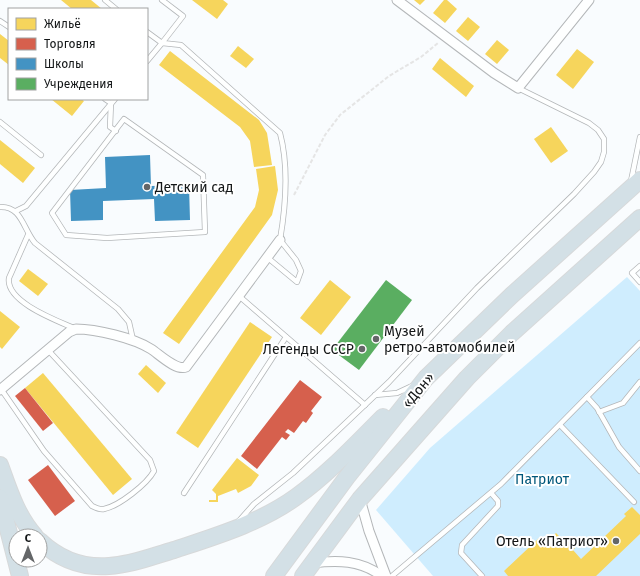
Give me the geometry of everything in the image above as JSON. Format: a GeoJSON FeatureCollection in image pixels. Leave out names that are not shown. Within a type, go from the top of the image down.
{"type":"FeatureCollection","features":[{"type":"Feature","properties":{"kind":"highway","name":"«Дон»"},"geometry":{"type":"LineString","coordinates":[[274,576],[347,477],[426,378],[512,295],[635,185]]}},
{"type":"Feature","properties":{"kind":"highway","name":"«Дон»"},"geometry":{"type":"LineString","coordinates":[[308,570],[360,499],[467,378],[512,333],[640,218]]}},
{"type":"Feature","properties":{"kind":"highway"},"geometry":{"type":"LineString","coordinates":[[48,548],[57,555],[69,560],[91,566],[108,566],[142,560],[232,530],[268,515],[296,497],[336,465],[398,402],[426,378]]}},
{"type":"Feature","properties":{"kind":"highway"},"geometry":{"type":"LineString","coordinates":[[0,465],[17,509],[29,528]]}},
{"type":"Feature","properties":{"kind":"highway"},"geometry":{"type":"LineString","coordinates":[[0,498],[20,576]]}},
{"type":"Feature","properties":{"kind":"highway"},"geometry":{"type":"LineString","coordinates":[[9,576],[3,540],[14,576]]}},
{"type":"Feature","properties":{"kind":"street"},"geometry":{"type":"LineString","coordinates":[[397,0],[494,73],[518,88],[589,0]]}},
{"type":"Feature","properties":{"kind":"street"},"geometry":{"type":"LineString","coordinates":[[1,390],[48,350],[76,329],[133,341],[150,348],[176,366],[183,368],[190,362],[280,240]]}},
{"type":"Feature","properties":{"kind":"street"},"geometry":{"type":"LineString","coordinates":[[360,499],[369,531],[392,576]]}},
{"type":"Feature","properties":{"kind":"street"},"geometry":{"type":"LineString","coordinates":[[308,570],[337,561],[358,563],[367,566],[382,576]]}},
{"type":"Feature","properties":{"kind":"lane"},"geometry":{"type":"LineString","coordinates":[[104,0],[115,8]]}},
{"type":"Feature","properties":{"kind":"lane"},"geometry":{"type":"LineString","coordinates":[[148,60],[182,16],[162,0]]}},
{"type":"Feature","properties":{"kind":"lane"},"geometry":{"type":"LineString","coordinates":[[148,33],[162,43],[181,45],[280,133],[285,151],[285,213],[280,240],[268,258],[297,282],[301,271],[296,260],[280,240]]}},
{"type":"Feature","properties":{"kind":"lane"},"geometry":{"type":"LineString","coordinates":[[232,530],[254,504],[293,473],[389,382],[477,288],[574,194],[601,162],[604,152],[604,139],[598,130],[589,123],[518,88]]}},
{"type":"Feature","properties":{"kind":"lane"},"geometry":{"type":"LineString","coordinates":[[113,101],[110,127],[116,131]]}},
{"type":"Feature","properties":{"kind":"lane"},"geometry":{"type":"LineString","coordinates":[[16,211],[26,206],[113,101]]}},
{"type":"Feature","properties":{"kind":"lane"},"geometry":{"type":"LineString","coordinates":[[124,119],[204,175],[205,232],[107,238],[66,235],[52,213],[116,131],[124,119]]}},
{"type":"Feature","properties":{"kind":"lane"},"geometry":{"type":"LineString","coordinates":[[0,122],[41,155]]}},
{"type":"Feature","properties":{"kind":"lane"},"geometry":{"type":"LineString","coordinates":[[635,185],[640,137]]}},
{"type":"Feature","properties":{"kind":"lane"},"geometry":{"type":"LineString","coordinates":[[0,207],[10,208],[16,211],[28,235],[35,242],[118,309],[129,322],[133,341]]}},
{"type":"Feature","properties":{"kind":"lane"},"geometry":{"type":"LineString","coordinates":[[28,235],[9,278],[8,284],[11,290],[18,298],[34,309],[76,329]]}},
{"type":"Feature","properties":{"kind":"lane"},"geometry":{"type":"LineString","coordinates":[[640,266],[632,273],[640,282]]}},
{"type":"Feature","properties":{"kind":"lane"},"geometry":{"type":"LineString","coordinates":[[239,296],[365,405]]}},
{"type":"Feature","properties":{"kind":"lane"},"geometry":{"type":"LineString","coordinates":[[184,494],[286,337]]}},
{"type":"Feature","properties":{"kind":"lane"},"geometry":{"type":"LineString","coordinates":[[392,576],[491,492],[560,425],[640,343]]}},
{"type":"Feature","properties":{"kind":"lane"},"geometry":{"type":"LineString","coordinates":[[1,390],[44,450],[92,506],[103,510],[109,508],[140,487],[154,471],[150,460],[48,350]]}},
{"type":"Feature","properties":{"kind":"lane"},"geometry":{"type":"LineString","coordinates":[[375,395],[397,393],[426,378]]}},
{"type":"Feature","properties":{"kind":"lane"},"geometry":{"type":"LineString","coordinates":[[599,412],[623,403],[640,382]]}},
{"type":"Feature","properties":{"kind":"lane"},"geometry":{"type":"LineString","coordinates":[[587,397],[599,412],[619,447],[640,471]]}},
{"type":"Feature","properties":{"kind":"lane"},"geometry":{"type":"LineString","coordinates":[[560,425],[634,502]]}},
{"type":"Feature","properties":{"kind":"lane"},"geometry":{"type":"LineString","coordinates":[[482,576],[461,553],[462,545],[498,506],[498,501],[491,492]]}},
{"type":"Feature","properties":{"kind":"path"},"geometry":{"type":"LineString","coordinates":[[285,213],[325,135],[340,115],[389,76],[420,57],[446,36]]}},
{"type":"Feature","properties":{"kind":"green space","name":"Патриот"},"geometry":{"type":"Polygon","coordinates":[[[627,277],[640,291],[640,576],[433,576],[376,510],[430,448],[627,277]]]}},
{"type":"Feature","properties":{"kind":"building: Жильё"},"geometry":{"type":"Polygon","coordinates":[[[61,0],[91,0],[101,8],[71,8],[61,0]]]}},
{"type":"Feature","properties":{"kind":"building: Жильё"},"geometry":{"type":"Polygon","coordinates":[[[192,0],[223,0],[228,4],[217,19],[192,0]]]}},
{"type":"Feature","properties":{"kind":"building: Жильё"},"geometry":{"type":"Polygon","coordinates":[[[414,0],[425,0],[420,5],[414,0]]]}},
{"type":"Feature","properties":{"kind":"building: Жильё"},"geometry":{"type":"Polygon","coordinates":[[[444,0],[447,0],[457,9],[445,23],[433,13],[444,0]]]}},
{"type":"Feature","properties":{"kind":"building: Жильё"},"geometry":{"type":"Polygon","coordinates":[[[468,17],[480,27],[468,41],[456,31],[468,17]]]}},
{"type":"Feature","properties":{"kind":"building: Жильё"},"geometry":{"type":"Polygon","coordinates":[[[0,34],[8,40],[8,64],[0,58],[0,34]]]}},
{"type":"Feature","properties":{"kind":"building: Жильё"},"geometry":{"type":"Polygon","coordinates":[[[497,40],[509,50],[497,64],[485,54],[497,40]]]}},
{"type":"Feature","properties":{"kind":"building: Жильё"},"geometry":{"type":"Polygon","coordinates":[[[238,46],[254,59],[246,68],[230,56],[238,46]]]}},
{"type":"Feature","properties":{"kind":"building: Жильё"},"geometry":{"type":"Polygon","coordinates":[[[577,49],[594,62],[573,89],[556,75],[577,49]]]}},
{"type":"Feature","properties":{"kind":"building: Жильё"},"geometry":{"type":"Polygon","coordinates":[[[170,51],[259,120],[267,133],[272,165],[254,167],[250,141],[240,127],[159,65],[170,51]]]}},
{"type":"Feature","properties":{"kind":"building: Жильё"},"geometry":{"type":"Polygon","coordinates":[[[440,58],[474,86],[466,97],[432,69],[440,58]]]}},
{"type":"Feature","properties":{"kind":"building: Жильё"},"geometry":{"type":"Polygon","coordinates":[[[52,100],[84,101],[72,116],[52,100]]]}},
{"type":"Feature","properties":{"kind":"building: Жильё"},"geometry":{"type":"Polygon","coordinates":[[[551,127],[568,151],[551,163],[534,139],[551,127]]]}},
{"type":"Feature","properties":{"kind":"building: Жильё"},"geometry":{"type":"Polygon","coordinates":[[[0,140],[35,168],[23,183],[0,164],[0,140]]]}},
{"type":"Feature","properties":{"kind":"building: Жильё"},"geometry":{"type":"Polygon","coordinates":[[[275,166],[278,190],[272,215],[179,344],[163,333],[255,207],[259,190],[256,169],[275,166]]]}},
{"type":"Feature","properties":{"kind":"building: Жильё"},"geometry":{"type":"Polygon","coordinates":[[[28,269],[48,284],[38,296],[19,281],[28,269]]]}},
{"type":"Feature","properties":{"kind":"building: Жильё"},"geometry":{"type":"Polygon","coordinates":[[[330,280],[351,297],[321,335],[300,318],[330,280]]]}},
{"type":"Feature","properties":{"kind":"building: Жильё"},"geometry":{"type":"Polygon","coordinates":[[[0,311],[20,327],[2,349],[0,347],[0,311]]]}},
{"type":"Feature","properties":{"kind":"building: Жильё"},"geometry":{"type":"Polygon","coordinates":[[[250,322],[272,337],[198,448],[176,433],[250,322]]]}},
{"type":"Feature","properties":{"kind":"building: Жильё"},"geometry":{"type":"Polygon","coordinates":[[[146,365],[166,383],[158,393],[138,374],[146,365]]]}},
{"type":"Feature","properties":{"kind":"building: Жильё"},"geometry":{"type":"Polygon","coordinates":[[[43,373],[132,479],[113,495],[25,388],[43,373]]]}},
{"type":"Feature","properties":{"kind":"building: Жильё"},"geometry":{"type":"Polygon","coordinates":[[[237,458],[259,475],[251,486],[238,493],[236,489],[218,496],[218,502],[209,502],[209,500],[216,500],[216,494],[212,490],[237,458]]]}},
{"type":"Feature","properties":{"kind":"building: Жильё","name":"Отель «Патриот»"},"geometry":{"type":"Polygon","coordinates":[[[632,507],[640,515],[640,534],[596,576],[508,576],[504,571],[539,538],[545,544],[556,533],[565,542],[567,540],[575,548],[573,550],[581,559],[626,516],[624,514],[632,507]]]}},
{"type":"Feature","properties":{"kind":"building: Торговля"},"geometry":{"type":"Polygon","coordinates":[[[300,380],[322,397],[311,411],[313,413],[306,423],[303,421],[294,433],[288,429],[285,432],[290,435],[286,440],[282,437],[257,469],[241,456],[300,380]]]}},
{"type":"Feature","properties":{"kind":"building: Торговля"},"geometry":{"type":"Polygon","coordinates":[[[25,388],[53,423],[43,431],[15,396],[25,388]]]}},
{"type":"Feature","properties":{"kind":"building: Торговля"},"geometry":{"type":"Polygon","coordinates":[[[48,465],[75,501],[55,516],[28,480],[48,465]]]}},
{"type":"Feature","properties":{"kind":"building: Школы","name":"Детский сад"},"geometry":{"type":"Polygon","coordinates":[[[150,155],[151,186],[189,185],[190,220],[155,221],[154,199],[103,201],[103,220],[71,221],[70,190],[106,188],[105,157],[150,155]]]}},
{"type":"Feature","properties":{"kind":"building: Учреждения"},"geometry":{"type":"Polygon","coordinates":[[[386,280],[412,300],[359,370],[332,350],[386,280]]]}},
{"type":"Feature","properties":{"kind":"place","name":"Детский сад"},"geometry":{"type":"Point","coordinates":[147,187]}},
{"type":"Feature","properties":{"kind":"place","name":"Музей ретро-автомобилей"},"geometry":{"type":"Point","coordinates":[376,339]}},
{"type":"Feature","properties":{"kind":"place","name":"Легенды СССР"},"geometry":{"type":"Point","coordinates":[362,349]}},
{"type":"Feature","properties":{"kind":"place","name":"Отель «Патриот»"},"geometry":{"type":"Point","coordinates":[616,541]}}]}
